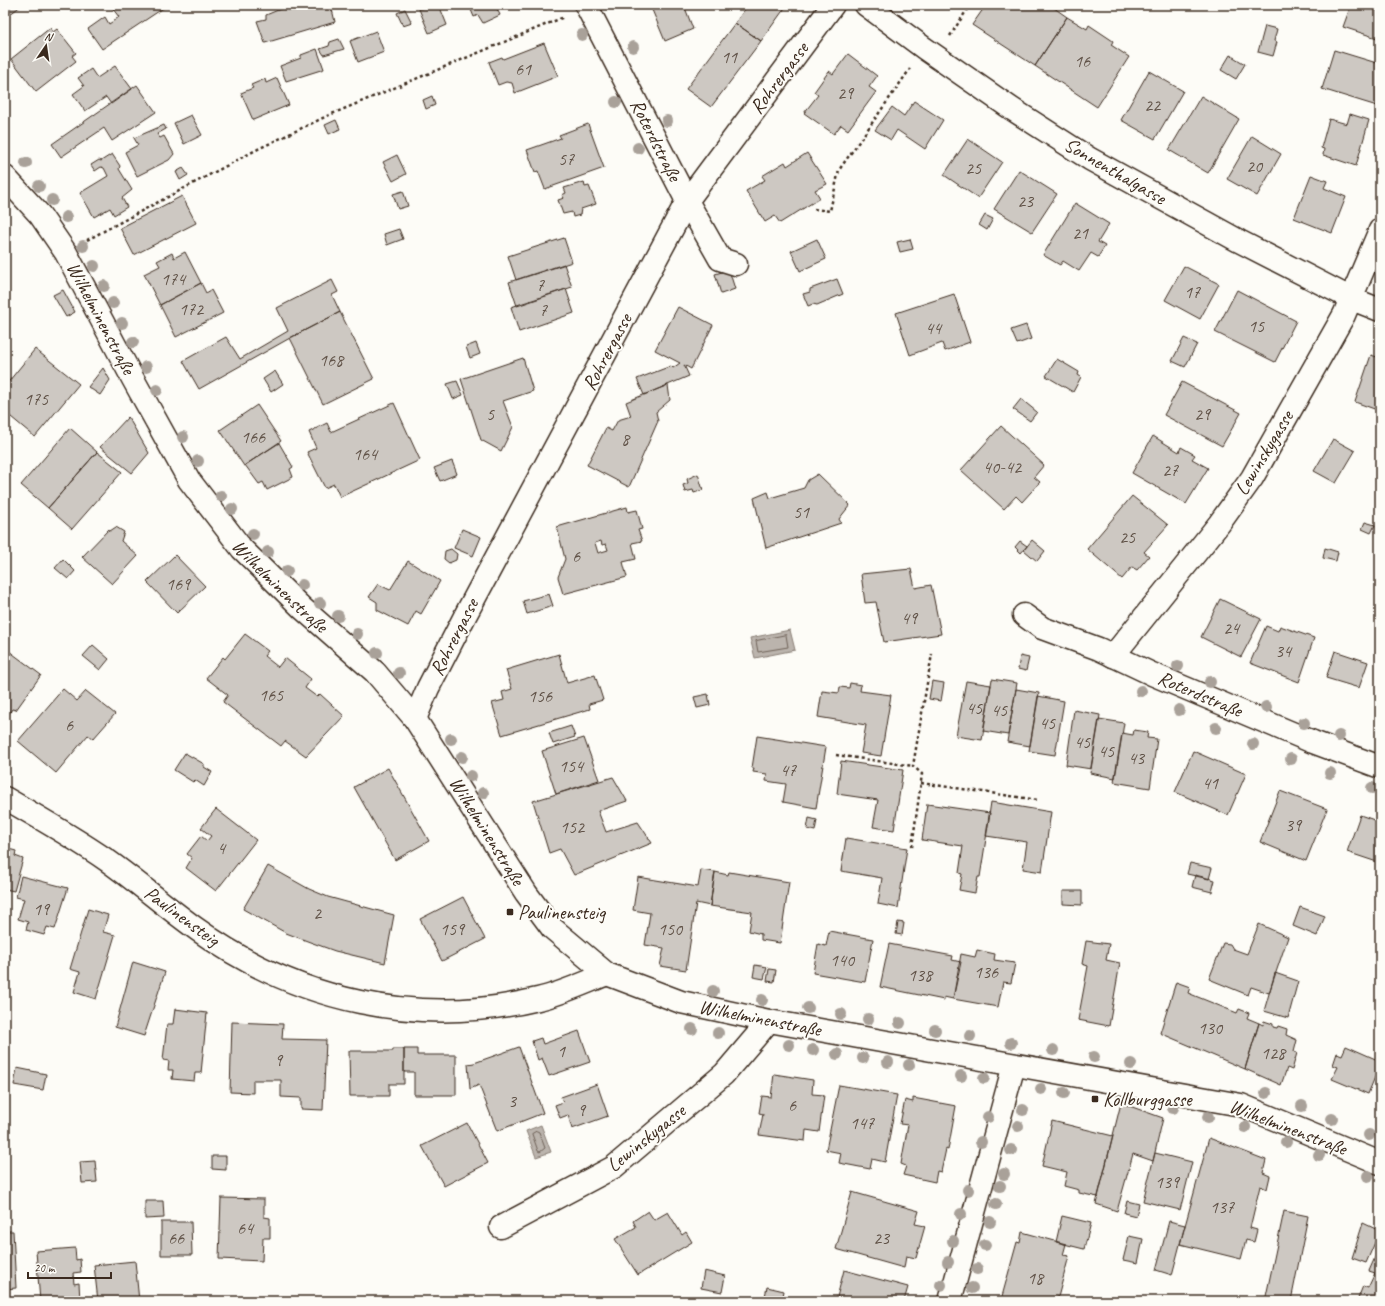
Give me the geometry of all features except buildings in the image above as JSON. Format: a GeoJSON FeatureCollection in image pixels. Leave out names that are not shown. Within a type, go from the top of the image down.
{"type":"FeatureCollection","features":[{"type":"Feature","properties":{"kind":"street","name":"Rohrergasse"},"geometry":{"type":"LineString","coordinates":[[415,719],[428,688],[466,614],[687,201],[833,5]]}},
{"type":"Feature","properties":{"kind":"street","name":"Sonnenthalgasse"},"geometry":{"type":"LineString","coordinates":[[866,5],[1012,109],[1090,158],[1239,241],[1352,299],[1380,310]]}},
{"type":"Feature","properties":{"kind":"street","name":"Roterdstraße"},"geometry":{"type":"LineString","coordinates":[[587,6],[687,201],[720,259],[736,264]]}},
{"type":"Feature","properties":{"kind":"street","name":"Wilhelminenstraße"},"geometry":{"type":"LineString","coordinates":[[5,177],[40,215],[66,253],[189,480],[242,549],[302,608],[375,672],[415,719],[526,893],[552,928],[607,974],[681,1002],[769,1021],[1241,1105],[1380,1163]]}},
{"type":"Feature","properties":{"kind":"street","name":"Lewinskygasse"},"geometry":{"type":"LineString","coordinates":[[1113,656],[1219,524],[1252,478],[1352,299],[1380,230]]}},
{"type":"Feature","properties":{"kind":"street","name":"Roterdstraße"},"geometry":{"type":"LineString","coordinates":[[1024,615],[1042,628],[1098,648],[1113,656],[1313,742],[1380,767]]}},
{"type":"Feature","properties":{"kind":"street","name":"Paulinensteig"},"geometry":{"type":"LineString","coordinates":[[5,798],[108,861],[199,931],[243,958],[282,978],[318,992],[358,1002],[389,1006],[450,1010],[487,1008],[539,999],[607,974]]}},
{"type":"Feature","properties":{"kind":"street","name":"Lewinskygasse"},"geometry":{"type":"LineString","coordinates":[[501,1227],[614,1167],[724,1074],[769,1021]]}},
{"type":"Feature","properties":{"kind":"street"},"geometry":{"type":"LineString","coordinates":[[950,1301],[1014,1065]]}},
{"type":"Feature","properties":{"kind":"path"},"geometry":{"type":"LineString","coordinates":[[814,209],[830,211],[839,170],[930,52],[970,5]]}},
{"type":"Feature","properties":{"kind":"path"},"geometry":{"type":"LineString","coordinates":[[66,253],[87,240],[258,149],[327,116],[587,6]]}},
{"type":"Feature","properties":{"kind":"path"},"geometry":{"type":"LineString","coordinates":[[913,766],[932,654]]}},
{"type":"Feature","properties":{"kind":"path"},"geometry":{"type":"LineString","coordinates":[[836,755],[913,766],[922,774],[912,847]]}},
{"type":"Feature","properties":{"kind":"path"},"geometry":{"type":"LineString","coordinates":[[921,783],[1038,800]]}},
{"type":"Feature","properties":{"kind":"water"},"geometry":{"type":"Polygon","coordinates":[[[790,630],[795,650],[755,658],[750,638],[790,630]]]}},
{"type":"Feature","properties":{"kind":"water"},"geometry":{"type":"Polygon","coordinates":[[[541,1125],[551,1152],[536,1157],[526,1131],[541,1125]]]}},
{"type":"Feature","properties":{"kind":"place","name":"Paulinensteig"},"geometry":{"type":"Point","coordinates":[510,912]}},
{"type":"Feature","properties":{"kind":"place","name":"Kollburggasse"},"geometry":{"type":"Point","coordinates":[1095,1099]}}]}
